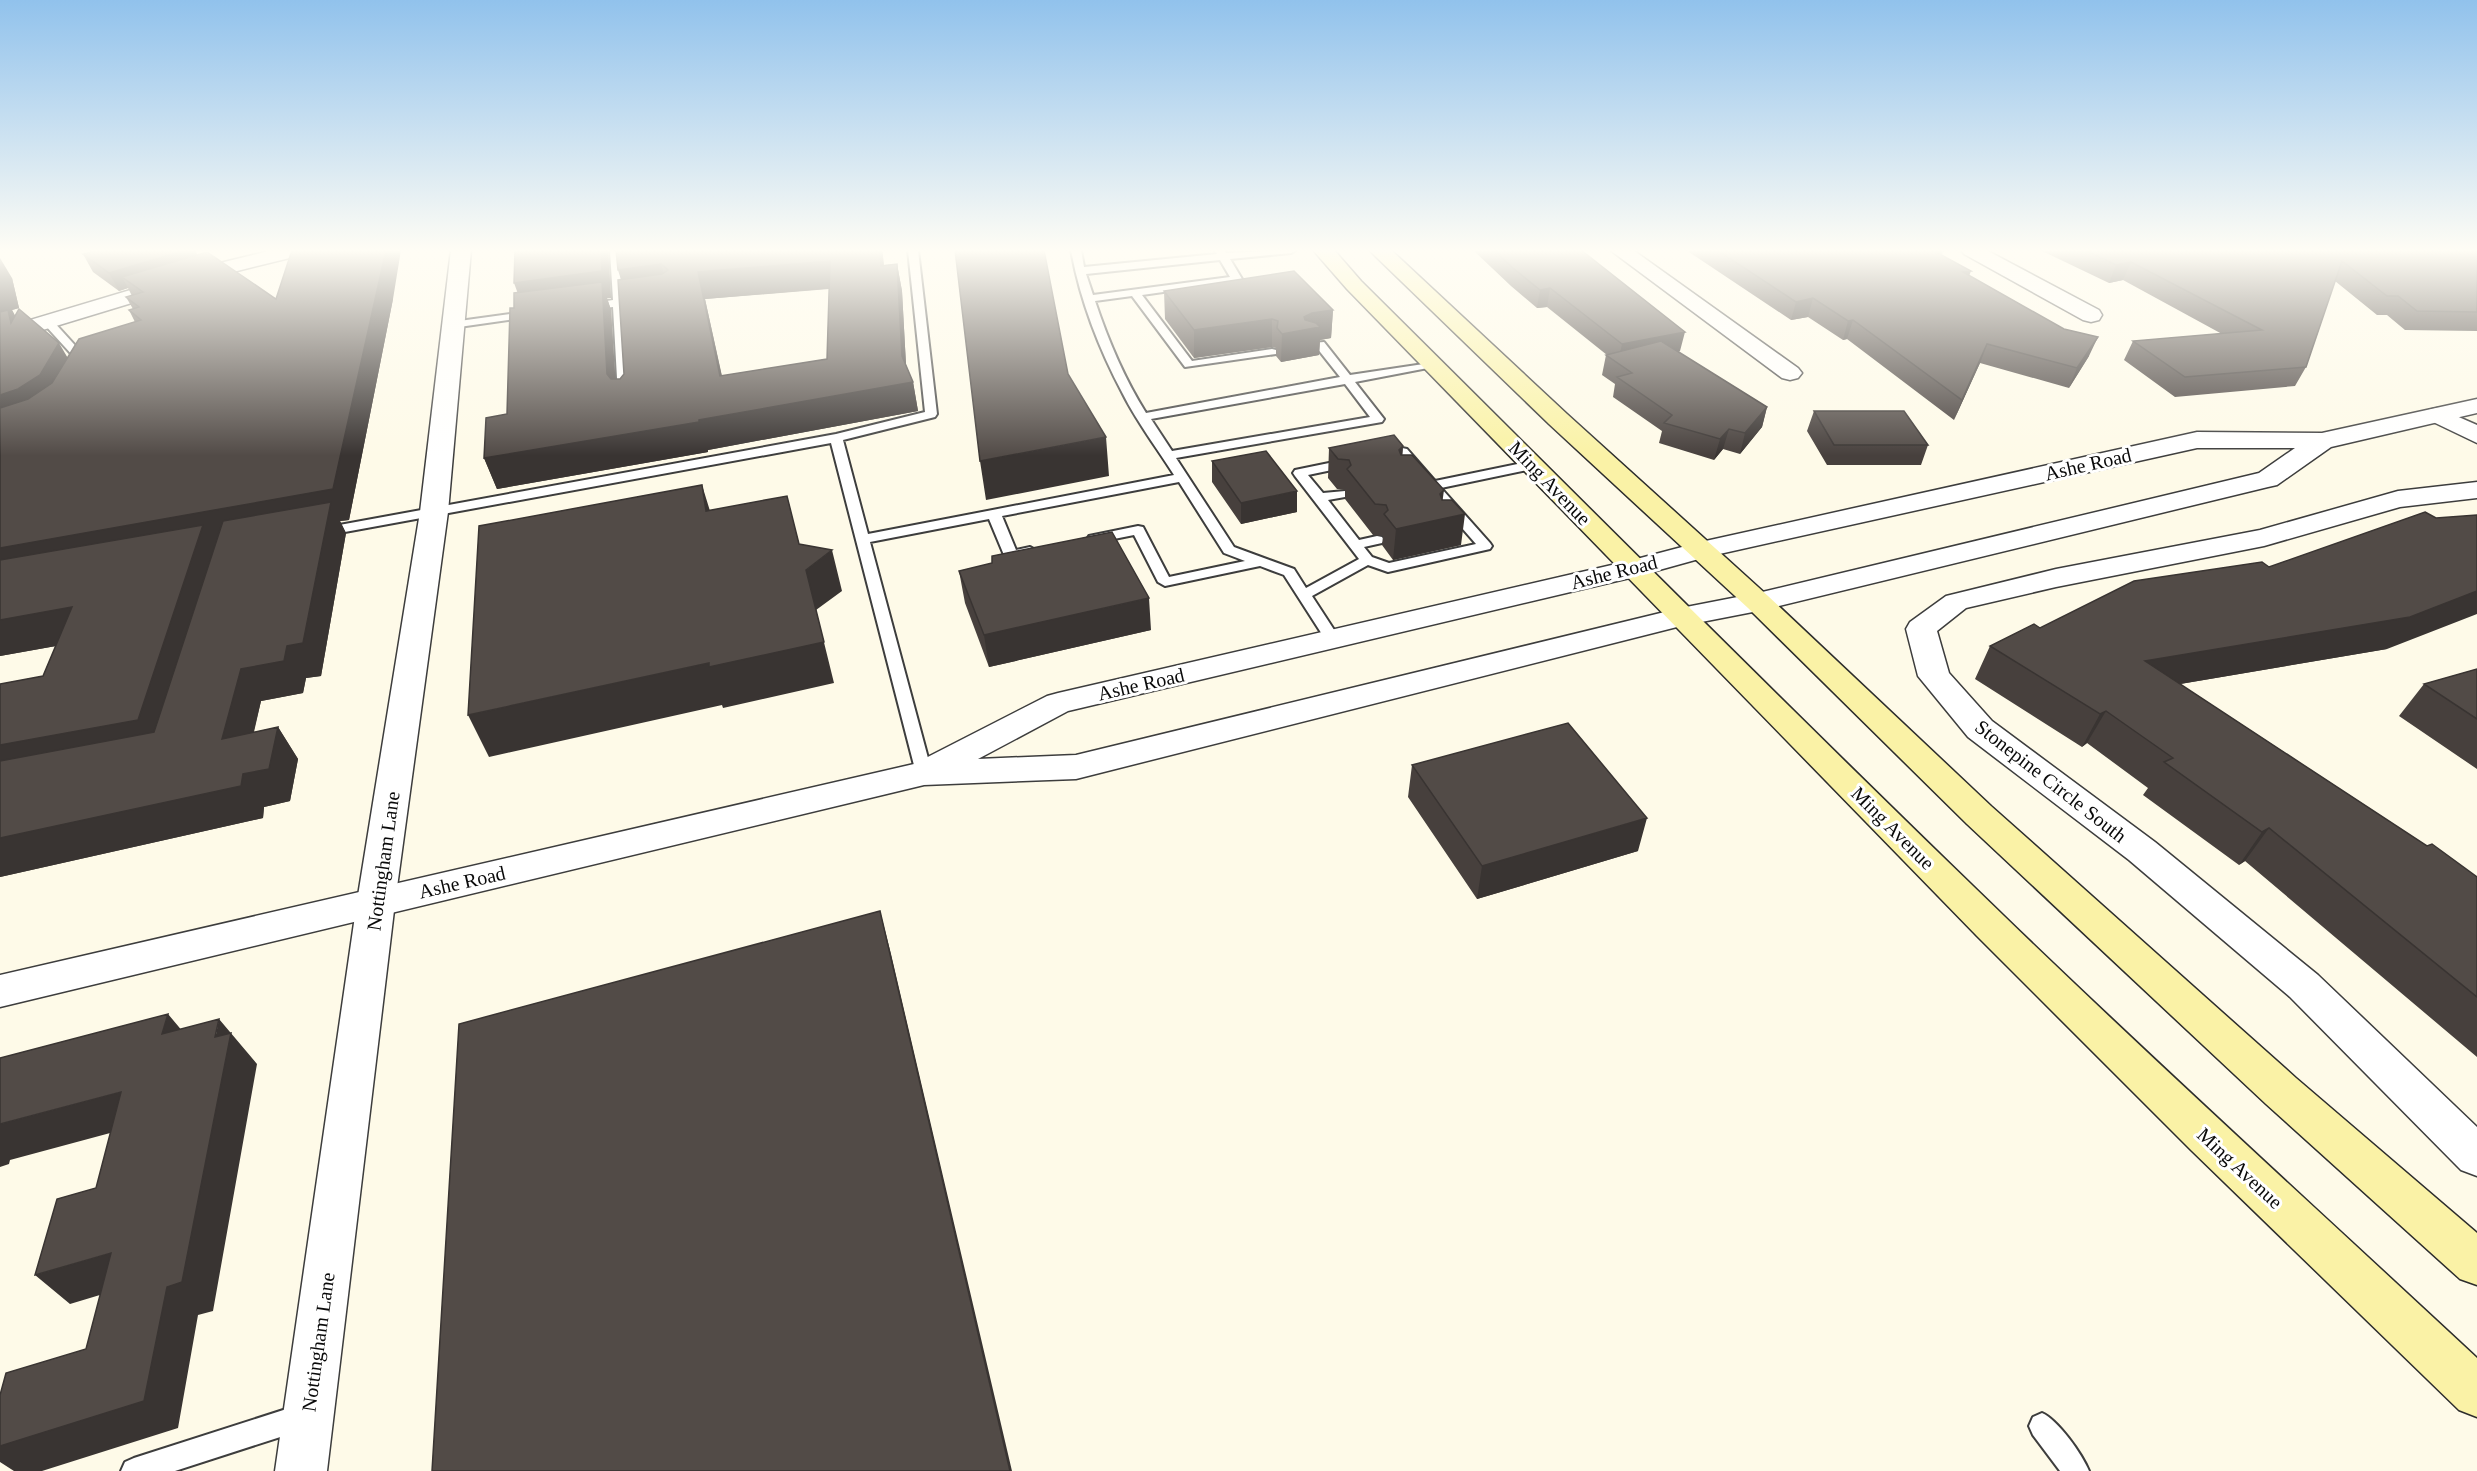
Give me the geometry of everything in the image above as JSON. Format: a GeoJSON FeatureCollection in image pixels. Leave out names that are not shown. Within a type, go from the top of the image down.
{"type":"FeatureCollection","features":[{"type":"Feature","properties":{"kind":"main road","name":"Ming Avenue"},"geometry":{"type":"LineString","coordinates":[[1388,319],[1681,617],[2204,1135],[2477,1392]]}},
{"type":"Feature","properties":{"kind":"main road"},"geometry":{"type":"LineString","coordinates":[[1451,319],[1558,420],[1758,602],[1988,823],[2281,1091],[2477,1263]]}},
{"type":"Feature","properties":{"kind":"street"},"geometry":{"type":"LineString","coordinates":[[0,336],[59,319]]}},
{"type":"Feature","properties":{"kind":"street","name":"Nottingham Lane"},"geometry":{"type":"LineString","coordinates":[[301,1471],[376,902],[434,512],[453,319]]}},
{"type":"Feature","properties":{"kind":"street"},"geometry":{"type":"LineString","coordinates":[[1715,319],[1790,373]]}},
{"type":"Feature","properties":{"kind":"street","name":"Ashe Road"},"geometry":{"type":"LineString","coordinates":[[924,773],[1058,703],[1634,568],[1701,550],[2197,440],[2322,441],[2477,405]]}},
{"type":"Feature","properties":{"kind":"street"},"geometry":{"type":"LineString","coordinates":[[2438,415],[2477,435]]}},
{"type":"Feature","properties":{"kind":"street","name":"Ashe Road"},"geometry":{"type":"LineString","coordinates":[[0,991],[924,773],[1076,767],[1681,617],[1758,602],[2268,479],[2322,441]]}},
{"type":"Feature","properties":{"kind":"street","name":"Stonepine Circle South"},"geometry":{"type":"LineString","coordinates":[[2477,490],[2398,499],[2264,538],[2056,578],[1956,602],[1921,629],[1934,676],[1980,729],[2142,851],[2304,986],[2477,1156]]}},
{"type":"Feature","properties":{"kind":"lane"},"geometry":{"type":"LineString","coordinates":[[452,325],[498,319]]}},
{"type":"Feature","properties":{"kind":"lane"},"geometry":{"type":"LineString","coordinates":[[619,319],[625,404]]}},
{"type":"Feature","properties":{"kind":"lane"},"geometry":{"type":"LineString","coordinates":[[304,535],[836,438],[931,414],[921,319]]}},
{"type":"Feature","properties":{"kind":"lane"},"geometry":{"type":"LineString","coordinates":[[1095,319],[1100,334],[1129,395],[1229,550],[1288,572],[1332,639]]}},
{"type":"Feature","properties":{"kind":"lane"},"geometry":{"type":"LineString","coordinates":[[1154,319],[1189,365],[1272,352]]}},
{"type":"Feature","properties":{"kind":"lane"},"geometry":{"type":"LineString","coordinates":[[48,322],[88,366],[82,377]]}},
{"type":"Feature","properties":{"kind":"lane"},"geometry":{"type":"LineString","coordinates":[[1168,456],[1378,419],[1320,345],[1311,346]]}},
{"type":"Feature","properties":{"kind":"lane"},"geometry":{"type":"LineString","coordinates":[[1142,417],[1433,364]]}},
{"type":"Feature","properties":{"kind":"lane"},"geometry":{"type":"LineString","coordinates":[[836,438],[924,773]]}},
{"type":"Feature","properties":{"kind":"lane"},"geometry":{"type":"LineString","coordinates":[[1402,452],[1428,482],[1485,546],[1388,568],[1367,561],[1300,473],[1402,452]]}},
{"type":"Feature","properties":{"kind":"lane"},"geometry":{"type":"LineString","coordinates":[[1406,481],[1428,482],[1532,465]]}},
{"type":"Feature","properties":{"kind":"lane"},"geometry":{"type":"LineString","coordinates":[[862,539],[1181,478]]}},
{"type":"Feature","properties":{"kind":"lane"},"geometry":{"type":"LineString","coordinates":[[1319,498],[1340,494]]}},
{"type":"Feature","properties":{"kind":"lane"},"geometry":{"type":"LineString","coordinates":[[994,514],[1011,555],[1045,548]]}},
{"type":"Feature","properties":{"kind":"lane"},"geometry":{"type":"LineString","coordinates":[[1445,526],[1464,522]]}},
{"type":"Feature","properties":{"kind":"lane"},"geometry":{"type":"LineString","coordinates":[[1080,542],[1138,530],[1166,582],[1261,562]]}},
{"type":"Feature","properties":{"kind":"lane"},"geometry":{"type":"LineString","coordinates":[[1355,545],[1377,540]]}},
{"type":"Feature","properties":{"kind":"lane"},"geometry":{"type":"LineString","coordinates":[[1304,595],[1367,561]]}},
{"type":"Feature","properties":{"kind":"lane"},"geometry":{"type":"LineString","coordinates":[[134,1471],[309,1415]]}},
{"type":"Feature","properties":{"kind":"lane"},"geometry":{"type":"LineString","coordinates":[[2042,1426],[2076,1471]]}},
{"type":"Feature","properties":{"kind":"building"},"geometry":{"type":"Polygon","coordinates":[[[0,319],[10,319],[11,323],[13,319],[30,319],[59,343],[40,375],[18,389],[0,395],[0,319]]]}},
{"type":"Feature","properties":{"kind":"building"},"geometry":{"type":"Polygon","coordinates":[[[139,319],[371,319],[333,489],[0,548],[0,408],[28,399],[52,383],[79,339],[141,320],[139,319]]]}},
{"type":"Feature","properties":{"kind":"building"},"geometry":{"type":"Polygon","coordinates":[[[510,319],[604,319],[607,374],[611,379],[620,379],[624,374],[620,319],[708,319],[720,376],[827,359],[828,319],[900,319],[902,356],[913,382],[699,420],[699,422],[484,458],[486,418],[507,414],[510,319]]]}},
{"type":"Feature","properties":{"kind":"building"},"geometry":{"type":"Polygon","coordinates":[[[963,319],[1057,319],[1068,374],[1106,437],[980,461],[963,319]]]}},
{"type":"Feature","properties":{"kind":"building"},"geometry":{"type":"Polygon","coordinates":[[[1185,319],[1305,319],[1320,327],[1282,334],[1277,328],[1278,321],[1272,319],[1194,330],[1185,319]]]}},
{"type":"Feature","properties":{"kind":"building"},"geometry":{"type":"Polygon","coordinates":[[[1589,319],[1668,319],[1685,332],[1622,344],[1589,319]]]}},
{"type":"Feature","properties":{"kind":"building"},"geometry":{"type":"Polygon","coordinates":[[[1844,319],[2046,319],[2064,329],[2098,337],[2077,368],[1987,344],[1962,400],[1853,320],[1844,319]]]}},
{"type":"Feature","properties":{"kind":"building"},"geometry":{"type":"Polygon","coordinates":[[[2240,319],[2322,319],[2306,367],[2185,377],[2133,341],[2262,330],[2240,319]]]}},
{"type":"Feature","properties":{"kind":"building"},"geometry":{"type":"Polygon","coordinates":[[[1661,341],[1767,407],[1745,433],[1729,429],[1720,439],[1664,423],[1672,415],[1617,377],[1632,373],[1606,355],[1661,341]]]}},
{"type":"Feature","properties":{"kind":"building"},"geometry":{"type":"Polygon","coordinates":[[[1814,411],[1904,411],[1928,445],[1834,445],[1814,411]]]}},
{"type":"Feature","properties":{"kind":"building"},"geometry":{"type":"Polygon","coordinates":[[[1394,435],[1403,446],[1399,450],[1401,455],[1412,455],[1444,490],[1440,494],[1442,500],[1452,500],[1465,514],[1396,529],[1384,514],[1388,510],[1386,505],[1375,504],[1347,469],[1351,465],[1349,460],[1338,459],[1329,448],[1394,435]]]}},
{"type":"Feature","properties":{"kind":"building"},"geometry":{"type":"Polygon","coordinates":[[[1266,451],[1297,491],[1241,503],[1212,461],[1266,451]]]}},
{"type":"Feature","properties":{"kind":"building"},"geometry":{"type":"Polygon","coordinates":[[[702,485],[706,511],[787,496],[799,544],[832,550],[806,570],[824,642],[709,667],[709,663],[468,715],[479,526],[702,485]]]}},
{"type":"Feature","properties":{"kind":"building"},"geometry":{"type":"Polygon","coordinates":[[[331,502],[303,643],[287,646],[284,661],[241,669],[222,739],[278,727],[269,769],[243,774],[241,786],[0,838],[0,761],[154,732],[223,521],[331,502]]]}},
{"type":"Feature","properties":{"kind":"building"},"geometry":{"type":"Polygon","coordinates":[[[2425,512],[2436,518],[2477,515],[2477,591],[2410,617],[2145,661],[2427,846],[2432,844],[2477,877],[2477,997],[2269,828],[2262,832],[2164,762],[2173,758],[2106,711],[2100,714],[1990,646],[2034,624],[2040,628],[2134,581],[2262,562],[2269,567],[2425,512]]]}},
{"type":"Feature","properties":{"kind":"building"},"geometry":{"type":"Polygon","coordinates":[[[203,525],[138,720],[0,745],[0,684],[43,676],[72,607],[0,620],[0,560],[203,525]]]}},
{"type":"Feature","properties":{"kind":"building"},"geometry":{"type":"Polygon","coordinates":[[[1112,532],[1149,598],[984,635],[959,571],[992,563],[992,556],[1112,532]]]}},
{"type":"Feature","properties":{"kind":"building"},"geometry":{"type":"Polygon","coordinates":[[[2477,669],[2477,719],[2424,684],[2477,669]]]}},
{"type":"Feature","properties":{"kind":"building"},"geometry":{"type":"Polygon","coordinates":[[[1568,723],[1647,818],[1482,866],[1412,765],[1568,723]]]}},
{"type":"Feature","properties":{"kind":"building"},"geometry":{"type":"Polygon","coordinates":[[[880,911],[1010,1471],[432,1471],[459,1024],[880,911]]]}},
{"type":"Feature","properties":{"kind":"building"},"geometry":{"type":"Polygon","coordinates":[[[168,1014],[162,1034],[219,1019],[215,1037],[231,1033],[182,1282],[167,1287],[144,1401],[0,1446],[0,1395],[6,1373],[86,1349],[111,1253],[35,1275],[57,1199],[96,1188],[121,1092],[0,1124],[0,1058],[168,1014]]]}}]}
